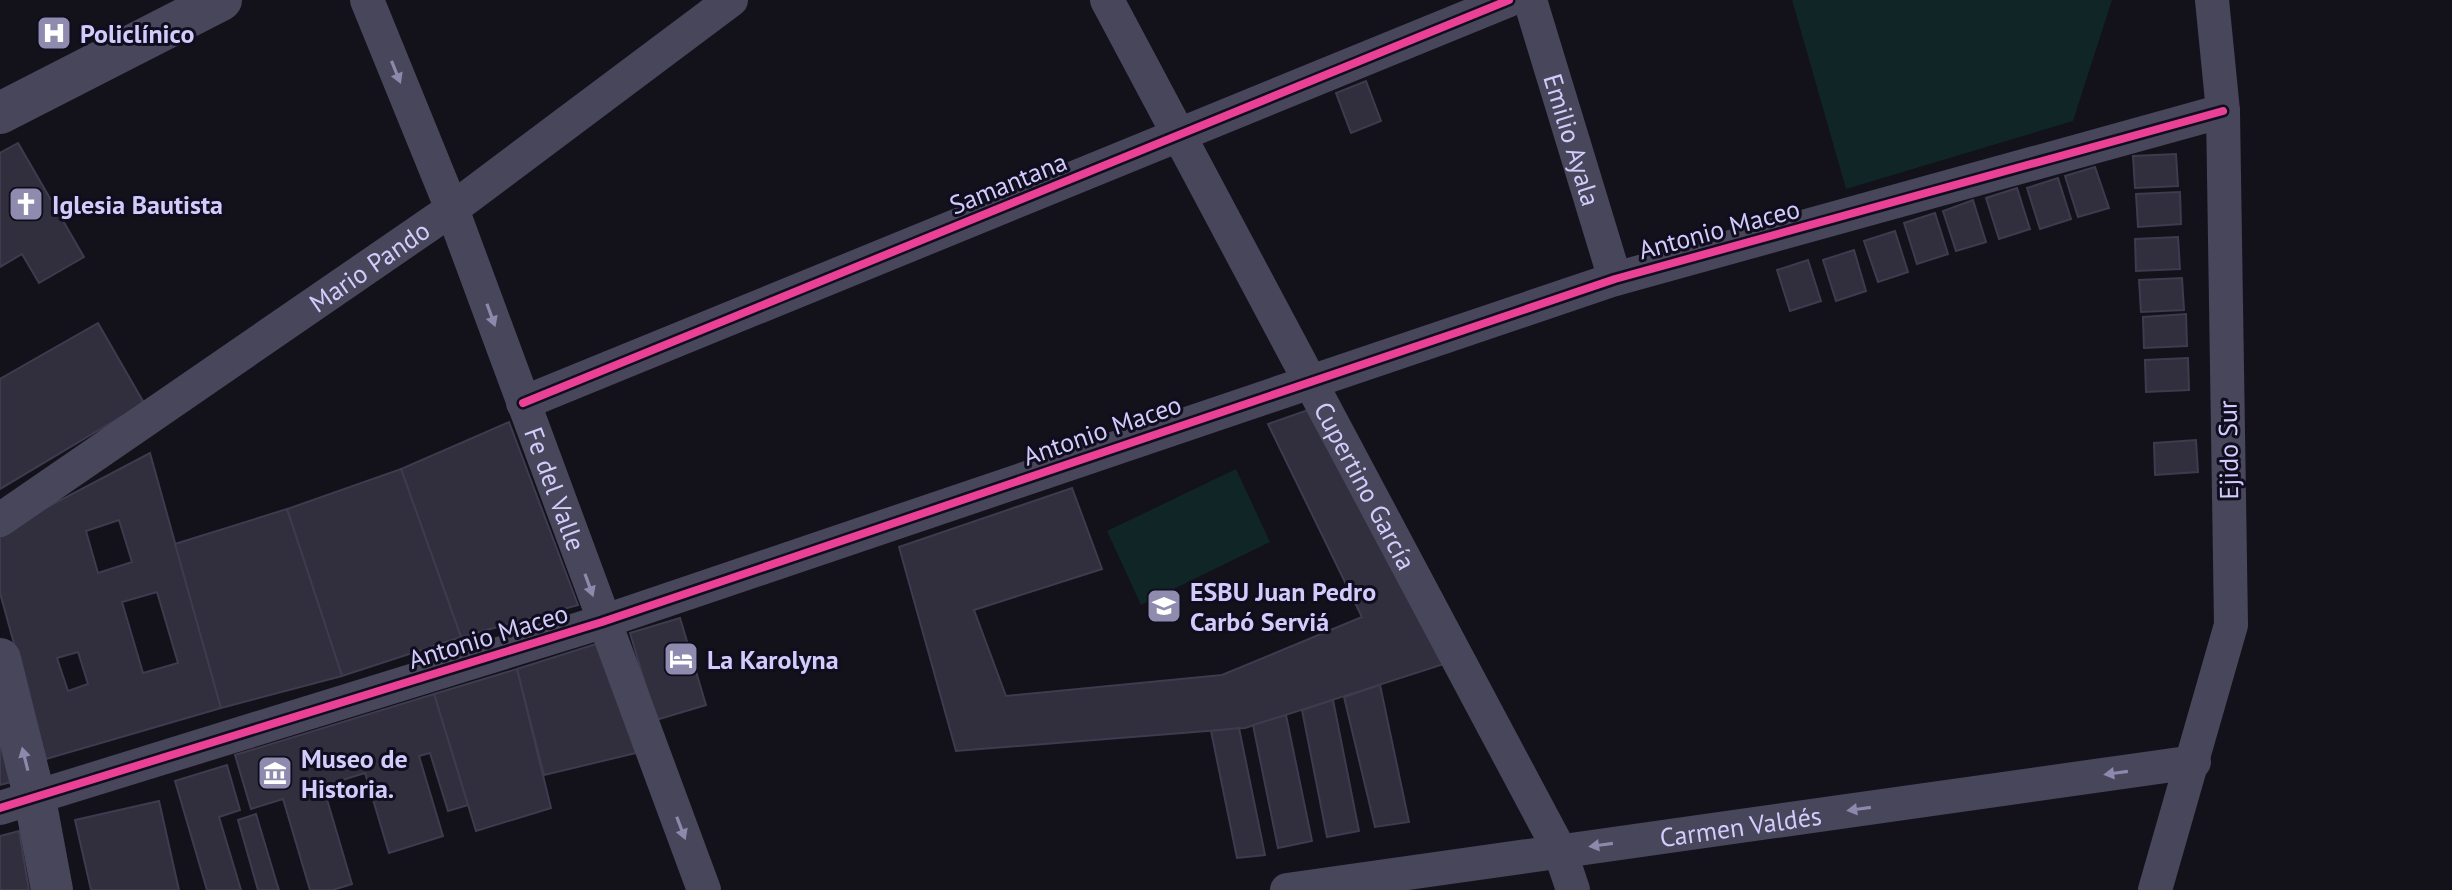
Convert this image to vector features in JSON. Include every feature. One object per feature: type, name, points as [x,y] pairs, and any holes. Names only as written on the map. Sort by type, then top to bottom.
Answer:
[{"type":"street","points":[[0,113],[221,0]]},
{"type":"street","name":"Fe del Valle","points":[[367,0],[452,209],[602,622],[704,890]]},
{"type":"street","name":"Mario Pando","points":[[0,520],[452,209],[731,0]]},
{"type":"street","name":"Cupertino García","points":[[1107,0],[1560,851],[1573,890]]},
{"type":"street","name":"Samantana","points":[[523,403],[1509,0]]},
{"type":"street","name":"Emilio Ayala","points":[[1530,0],[1615,279]]},
{"type":"street","name":"Ejido Sur","points":[[2155,890],[2231,625],[2223,111],[2212,0]]},
{"type":"street","name":"Antonio Maceo","points":[[17,803],[602,622],[1311,379],[1615,279],[2223,111]]},
{"type":"street","points":[[0,659],[17,803],[52,890]]},
{"type":"street","name":"Carmen Valdés","points":[[1287,890],[2194,762]]},
{"type":"green space","points":[[1792,0],[2112,0],[2073,121],[1846,189]]},
{"type":"green space","points":[[1236,469],[1270,542],[1141,605],[1107,531]]},
{"type":"building","points":[[1366,81],[1381,121],[1351,133],[1336,93]]},
{"type":"building","name":"Iglesia Bautista","points":[[18,143],[84,257],[39,283],[22,254],[0,267],[0,153]]},
{"type":"building","points":[[2176,154],[2178,186],[2135,188],[2133,156]]},
{"type":"building","points":[[2095,167],[2109,208],[2078,217],[2065,176]]},
{"type":"building","points":[[2058,178],[2071,219],[2040,229],[2027,188]]},
{"type":"building","points":[[2017,188],[2030,229],[1999,239],[1986,198]]},
{"type":"building","points":[[2180,192],[2181,224],[2138,227],[2136,194]]},
{"type":"building","points":[[1973,200],[1986,242],[1956,251],[1943,211]]},
{"type":"building","points":[[1935,213],[1948,254],[1917,264],[1904,223]]},
{"type":"building","points":[[1895,231],[1908,272],[1878,282],[1864,241]]},
{"type":"building","points":[[2178,237],[2180,269],[2136,271],[2135,239]]},
{"type":"building","points":[[1854,250],[1866,291],[1836,301],[1823,260]]},
{"type":"building","points":[[1808,260],[1821,301],[1790,311],[1777,270]]},
{"type":"building","points":[[2182,278],[2184,310],[2141,312],[2139,280]]},
{"type":"building","points":[[2186,314],[2187,346],[2144,348],[2143,317]]},
{"type":"building","points":[[98,323],[144,403],[0,489],[0,379]]},
{"type":"building","points":[[2188,358],[2189,390],[2146,392],[2145,360]]},
{"type":"building","points":[[1311,409],[1444,664],[1245,728],[956,751],[899,547],[1072,488],[1102,569],[974,610],[1006,696],[1222,675],[1362,617],[1268,424]]},
{"type":"building","points":[[509,422],[578,605],[461,637],[401,469]]},
{"type":"building","points":[[2196,440],[2198,472],[2155,475],[2154,443]]},
{"type":"building","points":[[150,453],[221,708],[46,759],[0,593],[0,532]],"holes":[[[119,520],[132,562],[98,573],[86,531]],[[157,592],[178,663],[143,673],[122,602]],[[78,652],[88,684],[68,691],[57,658]]]},
{"type":"building","points":[[401,469],[461,637],[342,676],[287,509]]},
{"type":"building","points":[[287,509],[342,676],[221,708],[175,544]]},
{"type":"building","points":[[680,618],[706,705],[656,720],[630,633]]},
{"type":"building","points":[[599,643],[636,753],[544,775],[517,669]]},
{"type":"building","points":[[517,669],[551,808],[476,831],[434,694]]},
{"type":"building","points":[[1380,685],[1409,822],[1375,827],[1344,697]]},
{"type":"building","points":[[434,694],[468,805],[448,811],[430,753],[419,756],[443,836],[389,853],[365,773],[323,786],[352,884],[333,890],[310,890],[283,799],[251,809],[235,755]]},
{"type":"building","points":[[1333,700],[1359,831],[1327,837],[1302,710]]},
{"type":"building","points":[[0,707],[19,780],[0,785]]},
{"type":"building","points":[[1286,715],[1312,841],[1278,848],[1253,725]]},
{"type":"building","points":[[1239,728],[1265,855],[1237,858],[1211,731]]},
{"type":"building","points":[[227,765],[240,810],[219,817],[241,890],[207,890],[175,781]]},
{"type":"building","points":[[159,801],[179,890],[91,890],[75,820]]},
{"type":"building","points":[[256,814],[279,890],[258,890],[238,820]]},
{"type":"building","points":[[19,831],[29,890],[0,890],[0,836]]},
{"type":"cycle path","points":[[523,403],[1509,0]]},
{"type":"cycle path","points":[[0,808],[602,622],[1615,279],[2223,111]]},
{"type":"place","name":"Policlínico","points":[[54,33]]},
{"type":"place","name":"Iglesia Bautista","points":[[26,204]]},
{"type":"place","name":"ESBU Juan Pedro Carbó Serviá","points":[[1164,606]]},
{"type":"place","name":"La Karolyna","points":[[681,659]]},
{"type":"place","name":"Museo de Historia.","points":[[275,773]]}]
